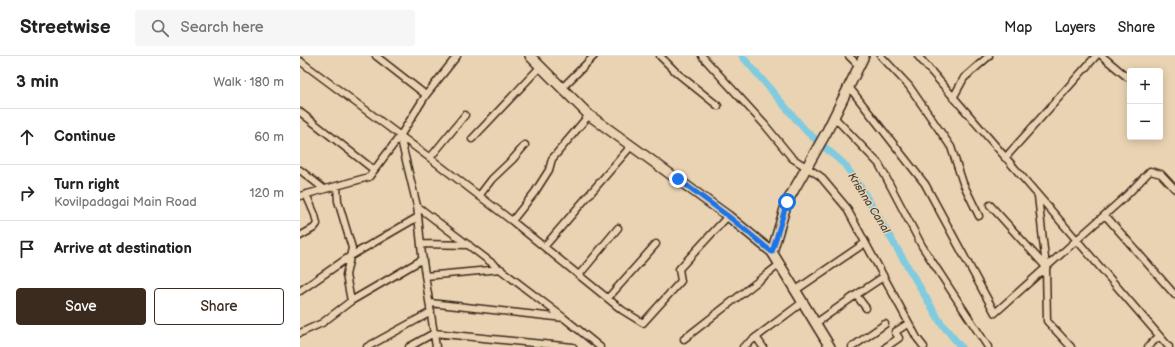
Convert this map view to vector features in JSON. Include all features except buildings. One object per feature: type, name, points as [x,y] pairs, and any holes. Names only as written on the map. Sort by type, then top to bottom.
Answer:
[{"type":"street","points":[[376,56],[426,95]]},
{"type":"street","points":[[300,236],[314,228],[316,224],[315,215],[303,195],[369,177],[400,136],[426,95],[457,56]]},
{"type":"street","points":[[530,56],[590,115],[728,216],[772,252],[830,347]]},
{"type":"street","points":[[562,88],[594,56]]},
{"type":"street","points":[[660,56],[677,73],[718,106]]},
{"type":"street","points":[[702,56],[765,125],[792,158],[820,176],[846,207],[883,277],[917,338],[924,347]]},
{"type":"street","points":[[849,56],[859,66]]},
{"type":"street","points":[[772,252],[787,202],[826,133],[864,56]]},
{"type":"street","points":[[881,56],[909,86],[951,147],[963,184],[979,216]]},
{"type":"street","points":[[918,56],[1169,347]]},
{"type":"street","points":[[953,98],[964,78],[989,56]]},
{"type":"street","points":[[1005,158],[1096,56]]},
{"type":"street","points":[[1102,56],[1126,78]]},
{"type":"street","points":[[300,61],[512,221],[622,310],[643,323],[681,281],[679,269],[728,216]]},
{"type":"street","points":[[472,140],[540,66]]},
{"type":"street","points":[[849,87],[925,184],[994,313],[1077,241],[1127,195],[1150,171],[1161,174],[1175,189]]},
{"type":"street","points":[[300,112],[374,170]]},
{"type":"street","points":[[430,158],[465,115]]},
{"type":"street","points":[[512,221],[535,192],[549,170],[552,159],[590,115]]},
{"type":"street","points":[[834,117],[879,164],[922,246],[988,347]]},
{"type":"street","points":[[400,136],[417,206],[425,276],[436,347]]},
{"type":"street","points":[[478,196],[492,179],[525,145]]},
{"type":"street","points":[[544,247],[632,145]]},
{"type":"street","points":[[300,170],[324,189]]},
{"type":"street","points":[[337,186],[338,201],[352,248],[346,275],[351,301]]},
{"type":"street","points":[[1038,196],[1046,267],[1047,321],[1071,347]]},
{"type":"street","points":[[990,205],[1046,267]]},
{"type":"street","points":[[417,206],[501,269],[600,347]]},
{"type":"street","points":[[1105,215],[1175,295]]},
{"type":"street","points":[[300,291],[349,257],[418,216]]},
{"type":"street","points":[[579,275],[618,228]]},
{"type":"street","points":[[796,290],[865,243]]},
{"type":"street","points":[[421,244],[469,245]]},
{"type":"street","points":[[608,298],[656,244]]},
{"type":"street","points":[[300,333],[322,323],[351,301],[423,259]]},
{"type":"street","points":[[684,339],[780,264]]},
{"type":"street","points":[[425,276],[501,269]]},
{"type":"street","points":[[816,322],[883,277]]},
{"type":"street","points":[[856,295],[866,308]]},
{"type":"street","points":[[743,347],[803,302]]},
{"type":"street","points":[[430,303],[564,318]]},
{"type":"street","points":[[367,347],[431,312]]},
{"type":"street","points":[[886,347],[899,338],[895,332],[909,323]]},
{"type":"street","points":[[852,347],[886,324]]},
{"type":"street","points":[[409,347],[434,333],[573,347]]},
{"type":"street","points":[[1148,347],[1159,336]]},
{"type":"street","points":[[756,337],[763,347]]},
{"type":"waterway","name":"Krishna Canal","points":[[742,56],[806,131],[844,164],[860,186],[941,323],[961,347]]},
{"type":"route","points":[[678,179],[728,216],[772,252],[777,231],[787,202]]}]
